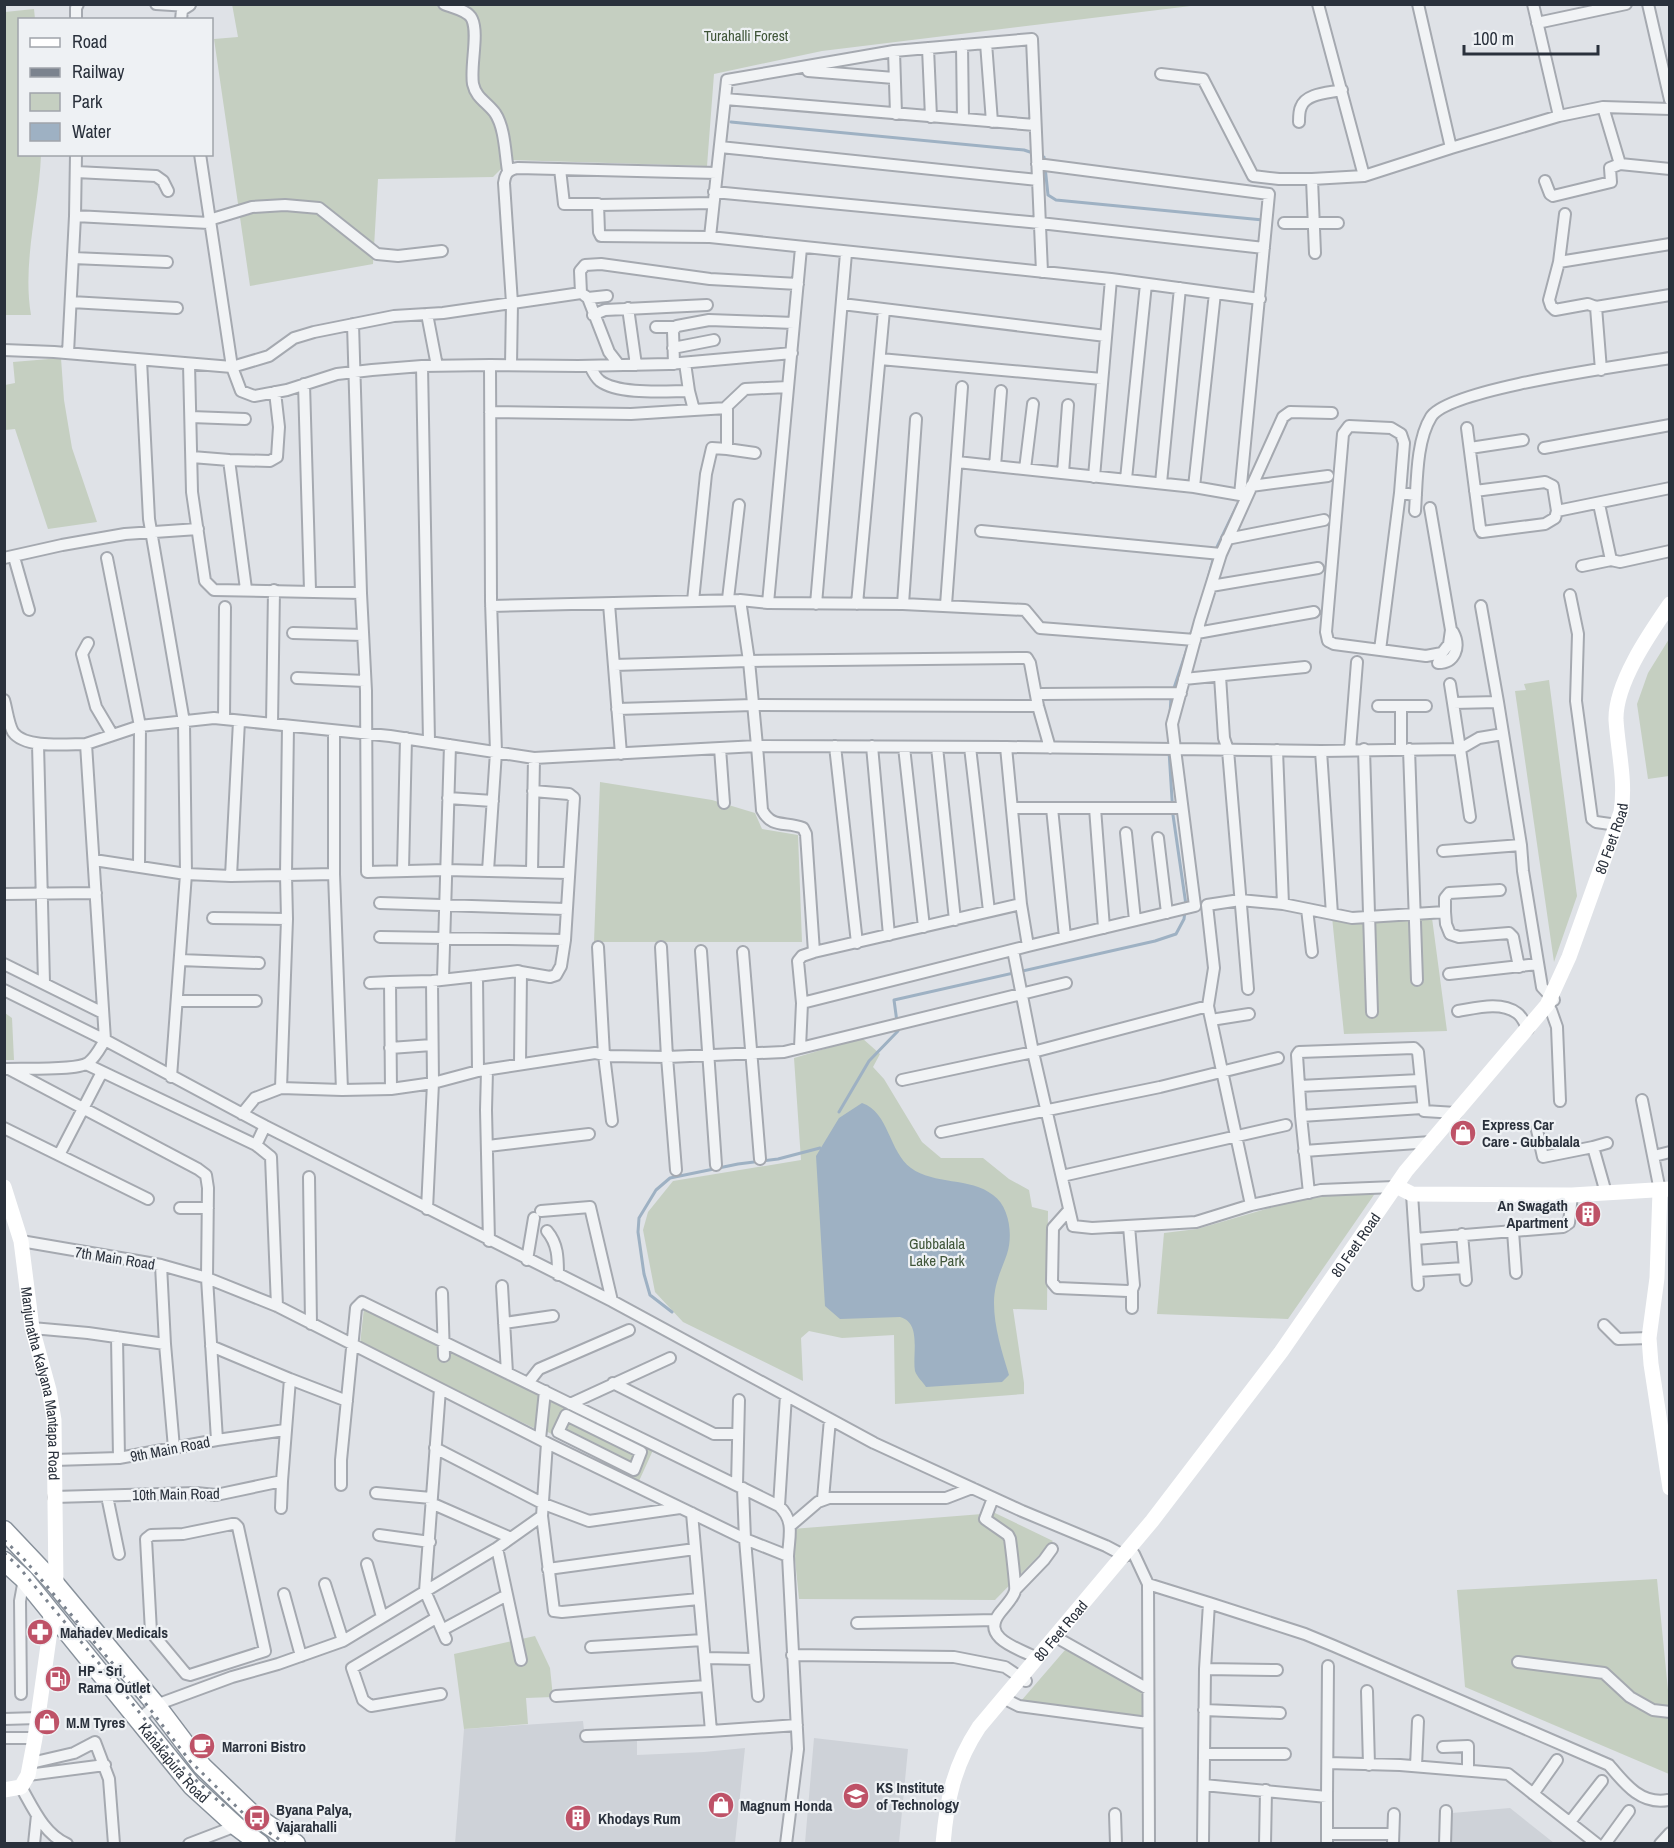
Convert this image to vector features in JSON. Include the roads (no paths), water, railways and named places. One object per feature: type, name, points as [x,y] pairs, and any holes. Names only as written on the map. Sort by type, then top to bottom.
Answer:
[{"type":"highway","name":"Kanakapura Road","points":[[4,1530],[56,1584],[156,1705],[202,1766],[251,1814],[296,1844]]},
{"type":"highway","name":"Kanakapura Road","points":[[4,1561],[24,1579],[192,1786],[236,1826],[260,1844]]},
{"type":"main road","name":"80 Feet Road","points":[[1403,1190],[1431,1142],[1547,1005],[1552,1003],[1621,812],[1623,788],[1616,721],[1618,698],[1652,629],[1670,603]]},
{"type":"main road","name":"80 Feet Road","points":[[943,1844],[948,1800],[959,1762],[979,1727],[1061,1640],[1129,1556],[1285,1355],[1435,1146],[1552,1003],[1574,959],[1627,813],[1629,788],[1622,714],[1626,692],[1670,614]]},
{"type":"main road","name":"Manjunatha Kalyana Mantapa Road","points":[[4,1187],[21,1241],[32,1328],[49,1389],[54,1420],[56,1584]]},
{"type":"main road","points":[[1403,1190],[1572,1195],[1665,1190],[1649,1338],[1651,1364],[1666,1439],[1670,1488]]},
{"type":"main road","name":"80 Feet Road","points":[[950,1844],[954,1801],[965,1764],[984,1731],[1009,1701],[1037,1658],[1129,1556]]},
{"type":"main road","points":[[4,1790],[27,1775],[38,1718],[51,1613]]},
{"type":"street","points":[[156,4],[190,5]]},
{"type":"street","points":[[444,4],[466,12],[472,19],[473,84],[479,97],[495,113],[502,130],[508,171]]},
{"type":"street","points":[[1318,4],[1364,176]]},
{"type":"street","points":[[1418,4],[1451,148]]},
{"type":"street","points":[[1533,4],[1559,116]]},
{"type":"street","points":[[1537,23],[1626,4]]},
{"type":"street","points":[[1648,4],[1670,100]]},
{"type":"street","points":[[181,18],[182,10],[190,5]]},
{"type":"street","points":[[710,237],[727,80],[894,51],[1032,39],[1041,272]]},
{"type":"street","points":[[986,43],[992,122]]},
{"type":"street","points":[[962,45],[963,119]]},
{"type":"street","points":[[928,48],[931,117]]},
{"type":"street","points":[[894,51],[896,114]]},
{"type":"street","points":[[791,70],[894,78]]},
{"type":"street","points":[[1161,74],[1203,79],[1253,176],[1279,179],[1364,176],[1559,116],[1603,107],[1670,109]]},
{"type":"street","points":[[1299,122],[1300,107],[1306,100],[1316,95],[1342,90]]},
{"type":"street","points":[[725,99],[1035,125]]},
{"type":"street","points":[[1603,107],[1620,164]]},
{"type":"street","points":[[720,147],[1038,180]]},
{"type":"street","points":[[68,353],[76,156]]},
{"type":"street","points":[[200,156],[232,368],[241,391],[254,396],[337,374],[422,366],[636,365],[792,353]]},
{"type":"street","points":[[957,462],[1161,483],[1240,495],[1269,194],[1037,164]]},
{"type":"street","points":[[1545,181],[1553,196],[1582,191],[1611,182],[1610,168],[1620,164],[1670,169]]},
{"type":"street","points":[[510,365],[512,303],[504,183],[504,175],[508,171],[518,168],[717,173]]},
{"type":"street","points":[[560,169],[564,204],[598,205],[714,198],[1040,223],[1264,248]]},
{"type":"street","points":[[76,172],[156,176],[163,181],[168,191]]},
{"type":"street","points":[[1312,179],[1315,253]]},
{"type":"street","points":[[75,216],[209,221],[252,207],[285,205],[319,208],[377,254],[398,256],[442,250]]},
{"type":"street","points":[[598,205],[601,236],[710,237],[1111,279],[1260,299]]},
{"type":"street","points":[[1565,214],[1558,262],[1549,300],[1551,306],[1556,310],[1587,304],[1596,307],[1670,295]]},
{"type":"street","points":[[1284,223],[1338,223]]},
{"type":"street","points":[[1558,262],[1670,244]]},
{"type":"street","points":[[768,603],[801,248]]},
{"type":"street","points":[[816,603],[846,253]]},
{"type":"street","points":[[73,258],[167,262]]},
{"type":"street","points":[[619,365],[609,352],[584,296],[580,271],[585,265],[601,264],[710,279],[798,284]]},
{"type":"street","points":[[1094,477],[1111,279]]},
{"type":"street","points":[[1126,479],[1146,284]]},
{"type":"street","points":[[1161,483],[1180,288]]},
{"type":"street","points":[[1194,487],[1215,293]]},
{"type":"street","points":[[4,350],[68,353],[232,368],[268,356],[294,338],[394,316],[584,296],[607,296]]},
{"type":"street","points":[[70,302],[177,308]]},
{"type":"street","points":[[842,304],[1106,336]]},
{"type":"street","points":[[593,315],[605,310],[707,305]]},
{"type":"street","points":[[1596,307],[1601,370]]},
{"type":"street","points":[[628,308],[636,365]]},
{"type":"street","points":[[857,604],[884,310]]},
{"type":"street","points":[[427,314],[437,366]]},
{"type":"street","points":[[656,327],[675,327],[709,320],[794,323]]},
{"type":"street","points":[[353,324],[365,681],[366,871],[368,873],[403,870],[568,873]]},
{"type":"street","points":[[675,327],[673,348],[694,410]]},
{"type":"street","points":[[673,348],[714,340]]},
{"type":"street","points":[[1415,511],[1418,466],[1425,429],[1432,414],[1444,406],[1509,386],[1670,358]]},
{"type":"street","points":[[880,359],[1102,379]]},
{"type":"street","points":[[141,360],[151,531],[184,722],[186,874],[171,1077]]},
{"type":"street","points":[[189,364],[192,492],[205,581],[214,590],[310,590],[362,593]]},
{"type":"street","points":[[488,871],[496,752],[491,606],[490,365]]},
{"type":"street","points":[[422,366],[429,741]]},
{"type":"street","points":[[590,366],[595,376],[607,385],[650,392],[689,391]]},
{"type":"street","points":[[304,384],[310,590]]},
{"type":"street","points":[[490,412],[631,414],[694,410],[726,407],[745,389],[788,387]]},
{"type":"street","points":[[946,605],[962,387]]},
{"type":"street","points":[[995,466],[1001,391]]},
{"type":"street","points":[[192,457],[270,461],[277,457],[279,427],[275,392]]},
{"type":"street","points":[[667,392],[667,412]]},
{"type":"street","points":[[1024,469],[1033,404]]},
{"type":"street","points":[[1063,473],[1068,405]]},
{"type":"street","points":[[726,407],[727,449]]},
{"type":"street","points":[[1195,906],[1172,724],[1193,638],[1227,539],[1282,417],[1290,412],[1332,413]]},
{"type":"street","points":[[191,417],[245,419]]},
{"type":"street","points":[[903,604],[916,419]]},
{"type":"street","points":[[1544,448],[1670,425]]},
{"type":"street","points":[[1380,650],[1404,443],[1401,434],[1391,428],[1348,426],[1343,434],[1326,632],[1328,641],[1334,644],[1380,650],[1426,656],[1442,653],[1449,644],[1451,630],[1430,508]]},
{"type":"street","points":[[1467,428],[1470,448],[1475,491],[1480,528],[1485,532],[1545,524],[1555,518],[1557,511],[1553,486],[1545,482],[1475,491]]},
{"type":"street","points":[[1470,448],[1523,440]]},
{"type":"street","points":[[693,601],[710,451],[718,447],[755,453]]},
{"type":"street","points":[[229,460],[246,589]]},
{"type":"street","points":[[1251,486],[1328,476]]},
{"type":"street","points":[[1557,511],[1670,488]]},
{"type":"street","points":[[1400,493],[1416,495]]},
{"type":"street","points":[[1599,504],[1611,560]]},
{"type":"street","points":[[728,600],[739,505]]},
{"type":"street","points":[[1227,539],[1324,520]]},
{"type":"street","points":[[29,610],[9,558],[62,545],[151,531],[198,529]]},
{"type":"street","points":[[981,531],[1221,554]]},
{"type":"street","points":[[1582,566],[1611,560],[1620,562],[1670,551]]},
{"type":"street","points":[[107,558],[140,726],[139,866]]},
{"type":"street","points":[[1211,586],[1318,568]]},
{"type":"street","points":[[272,724],[274,590]]},
{"type":"street","points":[[1570,595],[1578,634],[1576,701],[1592,819],[1596,822],[1617,825]]},
{"type":"street","points":[[491,606],[728,600],[768,603],[946,605],[1025,610],[1040,628],[1193,638],[1314,612]]},
{"type":"street","points":[[740,600],[749,661],[762,810],[766,818],[772,822],[803,828],[806,834],[814,952]]},
{"type":"street","points":[[609,604],[621,753]]},
{"type":"street","points":[[1481,606],[1542,987],[1552,1003],[1557,1027],[1560,1101]]},
{"type":"street","points":[[224,719],[225,607]]},
{"type":"street","points":[[1438,663],[1450,661],[1457,650],[1456,636],[1451,630]]},
{"type":"street","points":[[293,633],[363,635]]},
{"type":"street","points":[[88,643],[82,654],[91,691],[96,707],[112,734]]},
{"type":"street","points":[[614,665],[1026,658],[1030,663],[1038,706],[1050,748]]},
{"type":"street","points":[[1350,750],[1357,662]]},
{"type":"street","points":[[1184,679],[1305,667]]},
{"type":"street","points":[[1220,676],[1224,738],[1228,750],[1247,957],[1248,989]]},
{"type":"street","points":[[297,678],[365,681]]},
{"type":"street","points":[[1450,684],[1470,817]]},
{"type":"street","points":[[1041,694],[1180,693]]},
{"type":"street","points":[[4,700],[14,733],[19,738],[38,744],[86,744],[140,726],[214,718],[406,738],[534,758],[757,746],[1321,751],[1460,748],[1479,738],[1503,734]]},
{"type":"street","points":[[1453,703],[1498,702]]},
{"type":"street","points":[[617,709],[753,705],[1038,706]]},
{"type":"street","points":[[1378,706],[1426,706]]},
{"type":"street","points":[[1401,706],[1416,913],[1417,980]]},
{"type":"street","points":[[231,876],[239,722]]},
{"type":"street","points":[[281,1088],[287,919],[288,726]]},
{"type":"street","points":[[334,731],[334,874],[342,1090]]},
{"type":"street","points":[[403,870],[406,738]]},
{"type":"street","points":[[38,744],[44,982]]},
{"type":"street","points":[[7,1069],[71,1067],[86,1064],[95,1057],[105,1040],[86,744]]},
{"type":"street","points":[[427,1209],[433,1083],[432,1045],[437,980],[445,937],[450,745]]},
{"type":"street","points":[[835,746],[857,943]]},
{"type":"street","points":[[872,746],[890,935]]},
{"type":"street","points":[[904,747],[924,927]]},
{"type":"street","points":[[937,747],[955,920]]},
{"type":"street","points":[[970,747],[989,912]]},
{"type":"street","points":[[1006,747],[1021,904],[1028,946]]},
{"type":"street","points":[[720,748],[724,803]]},
{"type":"street","points":[[1364,749],[1372,1012]]},
{"type":"street","points":[[1277,750],[1283,904]]},
{"type":"street","points":[[1321,751],[1332,914]]},
{"type":"street","points":[[532,872],[534,758]]},
{"type":"street","points":[[369,983],[437,980],[518,971],[550,977],[556,975],[561,966],[565,940],[574,798],[569,794],[533,791]]},
{"type":"street","points":[[448,798],[493,801]]},
{"type":"street","points":[[1012,808],[1182,808]]},
{"type":"street","points":[[1052,808],[1065,938]]},
{"type":"street","points":[[1095,808],[1104,928]]},
{"type":"street","points":[[1126,833],[1136,920]]},
{"type":"street","points":[[1158,838],[1167,913]]},
{"type":"street","points":[[1443,851],[1521,845]]},
{"type":"street","points":[[94,860],[186,874],[231,876],[334,874]]},
{"type":"street","points":[[1500,890],[1449,893],[1445,897],[1446,924],[1450,934],[1459,938],[1509,933],[1513,938],[1519,967]]},
{"type":"street","points":[[4,894],[96,893]]},
{"type":"street","points":[[802,1003],[1195,906],[1240,900],[1283,904],[1352,918],[1370,915],[1445,912]]},
{"type":"street","points":[[380,903],[566,909]]},
{"type":"street","points":[[800,1048],[802,1003],[798,961],[802,956],[1021,904]]},
{"type":"street","points":[[1207,905],[1214,968],[1208,1006],[1251,1205]]},
{"type":"street","points":[[1306,909],[1312,952]]},
{"type":"street","points":[[213,918],[287,919]]},
{"type":"street","points":[[380,937],[565,940]]},
{"type":"street","points":[[598,946],[604,1055],[612,1121]]},
{"type":"street","points":[[661,946],[676,1170]]},
{"type":"street","points":[[1013,950],[1033,1052],[1073,1226],[1092,1228],[1196,1222],[1251,1205],[1321,1190],[1403,1190],[1415,1239],[1418,1285]]},
{"type":"street","points":[[700,951],[716,1165]]},
{"type":"street","points":[[743,952],[760,1159]]},
{"type":"street","points":[[180,960],[259,963]]},
{"type":"street","points":[[4,964],[103,1012]]},
{"type":"street","points":[[1449,974],[1538,964]]},
{"type":"street","points":[[520,1064],[521,972]]},
{"type":"street","points":[[477,976],[488,1146],[489,1240]]},
{"type":"street","points":[[390,982],[391,1089]]},
{"type":"street","points":[[242,1114],[255,1098],[281,1088],[391,1089],[433,1083],[483,1070],[595,1053],[667,1057],[784,1052],[1022,996],[1066,983]]},
{"type":"street","points":[[4,990],[105,1040],[171,1077],[427,1209],[612,1301],[874,1443],[993,1498],[1129,1556],[1148,1584],[1149,1844]]},
{"type":"street","points":[[177,1001],[256,1001]]},
{"type":"street","points":[[902,1080],[1033,1052],[1208,1006]]},
{"type":"street","points":[[1458,1011],[1503,1006],[1519,1013],[1528,1029]]},
{"type":"street","points":[[1211,1020],[1249,1014]]},
{"type":"street","points":[[390,1048],[432,1045]]},
{"type":"street","points":[[1309,1193],[1297,1055],[1302,1051],[1414,1048],[1418,1052],[1424,1112],[1456,1113]]},
{"type":"street","points":[[941,1132],[1160,1087],[1278,1058]]},
{"type":"street","points":[[86,1064],[256,1145],[271,1157],[277,1306]]},
{"type":"street","points":[[7,1069],[206,1175],[207,1278],[217,1440]]},
{"type":"street","points":[[59,1155],[102,1072]]},
{"type":"street","points":[[1299,1086],[1420,1080]]},
{"type":"street","points":[[1642,1100],[1654,1156],[1665,1190]]},
{"type":"street","points":[[1301,1116],[1422,1108]]},
{"type":"street","points":[[1062,1176],[1286,1125]]},
{"type":"street","points":[[256,1145],[265,1126]]},
{"type":"street","points":[[4,1128],[148,1199]]},
{"type":"street","points":[[1538,1130],[1543,1157],[1607,1143]]},
{"type":"street","points":[[488,1146],[589,1134]]},
{"type":"street","points":[[1304,1151],[1431,1142]]},
{"type":"street","points":[[1593,1147],[1606,1193]]},
{"type":"street","points":[[1654,1156],[1670,1152]]},
{"type":"street","points":[[309,1177],[311,1324]]},
{"type":"street","points":[[1415,1239],[1568,1226],[1572,1195]]},
{"type":"street","points":[[527,1260],[538,1215],[590,1207],[612,1301]]},
{"type":"street","points":[[180,1208],[208,1208]]},
{"type":"street","points":[[1070,1210],[1053,1228],[1052,1282],[1054,1286],[1057,1288],[1132,1290]]},
{"type":"street","points":[[1130,1226],[1134,1285],[1132,1308]]},
{"type":"street","points":[[547,1231],[554,1239],[556,1246],[558,1275]]},
{"type":"street","points":[[1513,1232],[1516,1273]]},
{"type":"street","points":[[1462,1234],[1466,1280]]},
{"type":"street","name":"7th Main Road","points":[[21,1241],[161,1265],[207,1278],[277,1306],[680,1508],[744,1539],[788,1556]]},
{"type":"street","points":[[161,1265],[174,1448]]},
{"type":"street","points":[[1417,1271],[1464,1268]]},
{"type":"street","points":[[502,1286],[507,1373]]},
{"type":"street","points":[[442,1293],[444,1356]]},
{"type":"street","points":[[341,1485],[341,1460],[356,1308],[362,1302],[779,1506],[788,1514],[790,1526],[788,1556],[798,1749],[786,1844]]},
{"type":"street","points":[[504,1323],[553,1316]]},
{"type":"street","points":[[1604,1325],[1618,1340],[1649,1338]]},
{"type":"street","points":[[32,1328],[165,1344]]},
{"type":"street","points":[[528,1383],[539,1369],[629,1330]]},
{"type":"street","points":[[117,1337],[118,1458]]},
{"type":"street","points":[[212,1346],[347,1401]]},
{"type":"street","points":[[570,1404],[670,1358]]},
{"type":"street","points":[[281,1508],[290,1379]]},
{"type":"street","points":[[613,1383],[714,1434],[738,1434]]},
{"type":"street","points":[[440,1389],[430,1542],[424,1591],[444,1635],[507,1595]]},
{"type":"street","points":[[545,1391],[542,1516],[553,1608],[556,1612],[699,1599]]},
{"type":"street","points":[[779,1506],[786,1395]]},
{"type":"street","points":[[739,1400],[740,1487],[758,1696]]},
{"type":"street","points":[[566,1415],[641,1452],[634,1470],[608,1457],[558,1432],[566,1415]]},
{"type":"street","points":[[823,1499],[830,1419]]},
{"type":"street","name":"9th Main Road","points":[[54,1460],[118,1458],[285,1430]]},
{"type":"street","points":[[435,1448],[544,1504],[590,1521],[680,1508]]},
{"type":"street","points":[[602,1469],[608,1457]]},
{"type":"street","name":"10th Main Road","points":[[54,1497],[196,1493],[216,1495],[282,1481]]},
{"type":"street","points":[[790,1526],[823,1499],[946,1498],[972,1488]]},
{"type":"street","points":[[376,1492],[431,1500],[511,1538]]},
{"type":"street","points":[[107,1496],[119,1554]]},
{"type":"street","points":[[993,1498],[985,1519],[1008,1535],[1010,1539],[1015,1590]]},
{"type":"street","points":[[692,1513],[711,1731]]},
{"type":"street","points":[[139,1719],[156,1705],[343,1641],[497,1548],[542,1516]]},
{"type":"street","points":[[235,1524],[238,1527],[266,1649],[264,1653],[225,1664],[190,1675],[186,1674],[152,1635],[146,1539],[148,1536],[198,1532],[235,1524]]},
{"type":"street","points":[[379,1535],[430,1542]]},
{"type":"street","points":[[497,1548],[521,1660]]},
{"type":"street","points":[[548,1569],[695,1549]]},
{"type":"street","points":[[1037,1658],[1000,1640],[996,1634],[995,1620],[1015,1590],[1052,1549]]},
{"type":"street","points":[[367,1564],[382,1617]]},
{"type":"street","points":[[21,1694],[20,1601],[24,1579]]},
{"type":"street","points":[[325,1584],[343,1641]]},
{"type":"street","points":[[1148,1584],[1305,1634],[1335,1646],[1609,1765],[1631,1790],[1645,1799],[1660,1802],[1668,1800]]},
{"type":"street","points":[[284,1594],[301,1656]]},
{"type":"street","points":[[1203,1844],[1205,1669],[1209,1603]]},
{"type":"street","points":[[436,1617],[352,1668],[363,1700],[371,1706],[441,1694]]},
{"type":"street","points":[[857,1623],[995,1620]]},
{"type":"street","points":[[591,1647],[703,1640]]},
{"type":"street","points":[[1061,1640],[1148,1689]]},
{"type":"street","points":[[792,1655],[954,1657],[1005,1668],[1024,1679]]},
{"type":"street","points":[[705,1658],[755,1659]]},
{"type":"street","points":[[1518,1662],[1604,1673],[1630,1697],[1653,1710],[1670,1712]]},
{"type":"street","points":[[225,1664],[230,1678]]},
{"type":"street","points":[[1328,1666],[1327,1839],[1393,1839],[1394,1814]]},
{"type":"street","points":[[1205,1669],[1277,1670]]},
{"type":"street","points":[[556,1696],[707,1686]]},
{"type":"street","points":[[1367,1691],[1369,1764]]},
{"type":"street","points":[[1009,1701],[1019,1706],[1148,1723]]},
{"type":"street","points":[[1204,1710],[1280,1713]]},
{"type":"street","points":[[4,1719],[38,1718]]},
{"type":"street","points":[[1416,1766],[1418,1721]]},
{"type":"street","points":[[585,1736],[797,1725]]},
{"type":"street","points":[[4,1738],[35,1738]]},
{"type":"street","points":[[27,1775],[95,1742],[105,1766],[111,1796],[114,1844]]},
{"type":"street","points":[[1443,1747],[1468,1746],[1468,1770]]},
{"type":"street","points":[[1204,1754],[1285,1754]]},
{"type":"street","points":[[1533,1794],[1557,1760]]},
{"type":"street","points":[[1328,1763],[1416,1766],[1508,1774],[1597,1844]]},
{"type":"street","points":[[27,1775],[105,1766]]},
{"type":"street","points":[[27,1775],[37,1815],[34,1844]]},
{"type":"street","points":[[1570,1822],[1602,1781]]},
{"type":"street","points":[[1204,1785],[1327,1797]]},
{"type":"street","points":[[1265,1844],[1266,1790]]},
{"type":"street","points":[[1445,1844],[1446,1811]]},
{"type":"street","points":[[1605,1844],[1629,1811]]},
{"type":"street","points":[[1115,1814],[1116,1844]]},
{"type":"street","points":[[37,1815],[55,1839],[67,1844]]},
{"type":"street","points":[[189,1844],[236,1826]]},
{"type":"street","points":[[1660,1844],[1670,1833]]},
{"type":"water","points":[[862,1103],[878,1115],[898,1152],[911,1168],[930,1177],[984,1189],[999,1200],[1003,1207],[1009,1222],[1010,1239],[994,1296],[997,1330],[1009,1375],[1002,1382],[926,1387],[915,1371],[914,1332],[907,1320],[900,1317],[840,1319],[825,1306],[816,1156],[839,1118]]},
{"type":"waterway","points":[[731,122],[1024,150],[1033,153]]},
{"type":"waterway","points":[[1040,155],[1044,157],[1048,195],[1056,200],[1263,220]]},
{"type":"waterway","points":[[1217,547],[1241,497]]},
{"type":"waterway","points":[[1208,579],[1213,560]]},
{"type":"waterway","points":[[1173,691],[1189,643]]},
{"type":"waterway","points":[[1170,714],[1171,697]]},
{"type":"waterway","points":[[1169,751],[1173,815],[1186,905]]},
{"type":"waterway","points":[[897,1022],[894,1000],[1155,941],[1176,934],[1184,919],[1185,911]]},
{"type":"waterway","points":[[839,1112],[869,1061],[898,1031],[898,1028]]},
{"type":"waterway","points":[[672,1312],[650,1295],[644,1274],[638,1232],[639,1218],[656,1190],[670,1178],[738,1164],[778,1159],[820,1148]]},
{"type":"railway","points":[[4,1540],[23,1558],[136,1691],[190,1761],[249,1819],[286,1844]]},
{"type":"railway","points":[[4,1553],[18,1566],[187,1772],[226,1808]]},
{"type":"place","name":"Express Car Care - Gubbalala","points":[[1463,1133]]},
{"type":"place","name":"An Swagath Apartment","points":[[1588,1214]]},
{"type":"place","name":"Mahadev Medicals","points":[[40,1632]]},
{"type":"place","name":"HP - Sri Rama Outlet","points":[[58,1679]]},
{"type":"place","name":"M.M Tyres","points":[[47,1722]]},
{"type":"place","name":"Marroni Bistro","points":[[202,1746]]},
{"type":"place","name":"KS Institute of Technology","points":[[856,1796]]},
{"type":"place","name":"Magnum Honda","points":[[721,1805]]},
{"type":"place","name":"Byana Palya, Vajarahalli","points":[[257,1818]]},
{"type":"place","name":"Khodays Rum","points":[[578,1818]]},
{"type":"park label","name":"Turahalli Forest","points":[[746,35]]},
{"type":"park label","name":"Gubbalala Lake Park","points":[[937,1252]]}]
